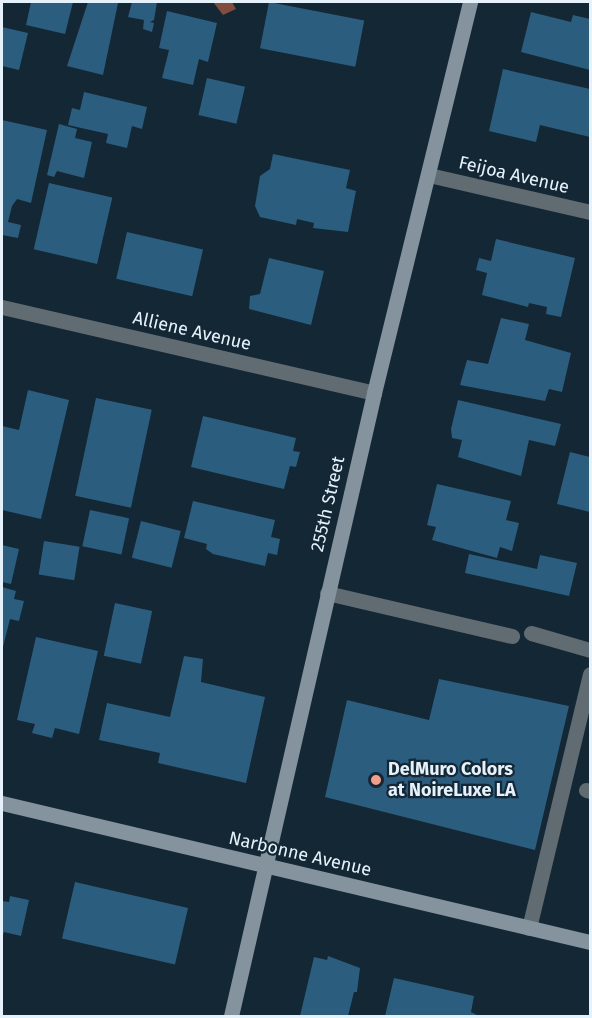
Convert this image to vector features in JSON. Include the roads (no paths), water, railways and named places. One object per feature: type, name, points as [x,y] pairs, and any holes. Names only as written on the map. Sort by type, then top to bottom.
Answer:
[{"type":"street","name":"255th Street","points":[[231,1017],[374,393],[470,2]]},
{"type":"street","name":"Feijoa Avenue","points":[[429,175],[591,212]]},
{"type":"street","name":"Alliene Avenue","points":[[2,307],[374,393]]},
{"type":"street","points":[[327,593],[512,636]]},
{"type":"street","points":[[531,633],[591,650]]},
{"type":"street","points":[[529,928],[591,674]]},
{"type":"street","name":"Narbonne Avenue","points":[[2,803],[591,942]]},
{"type":"place","name":"DelMuro Colors at NoireLuxe LA","points":[[376,780]]}]
